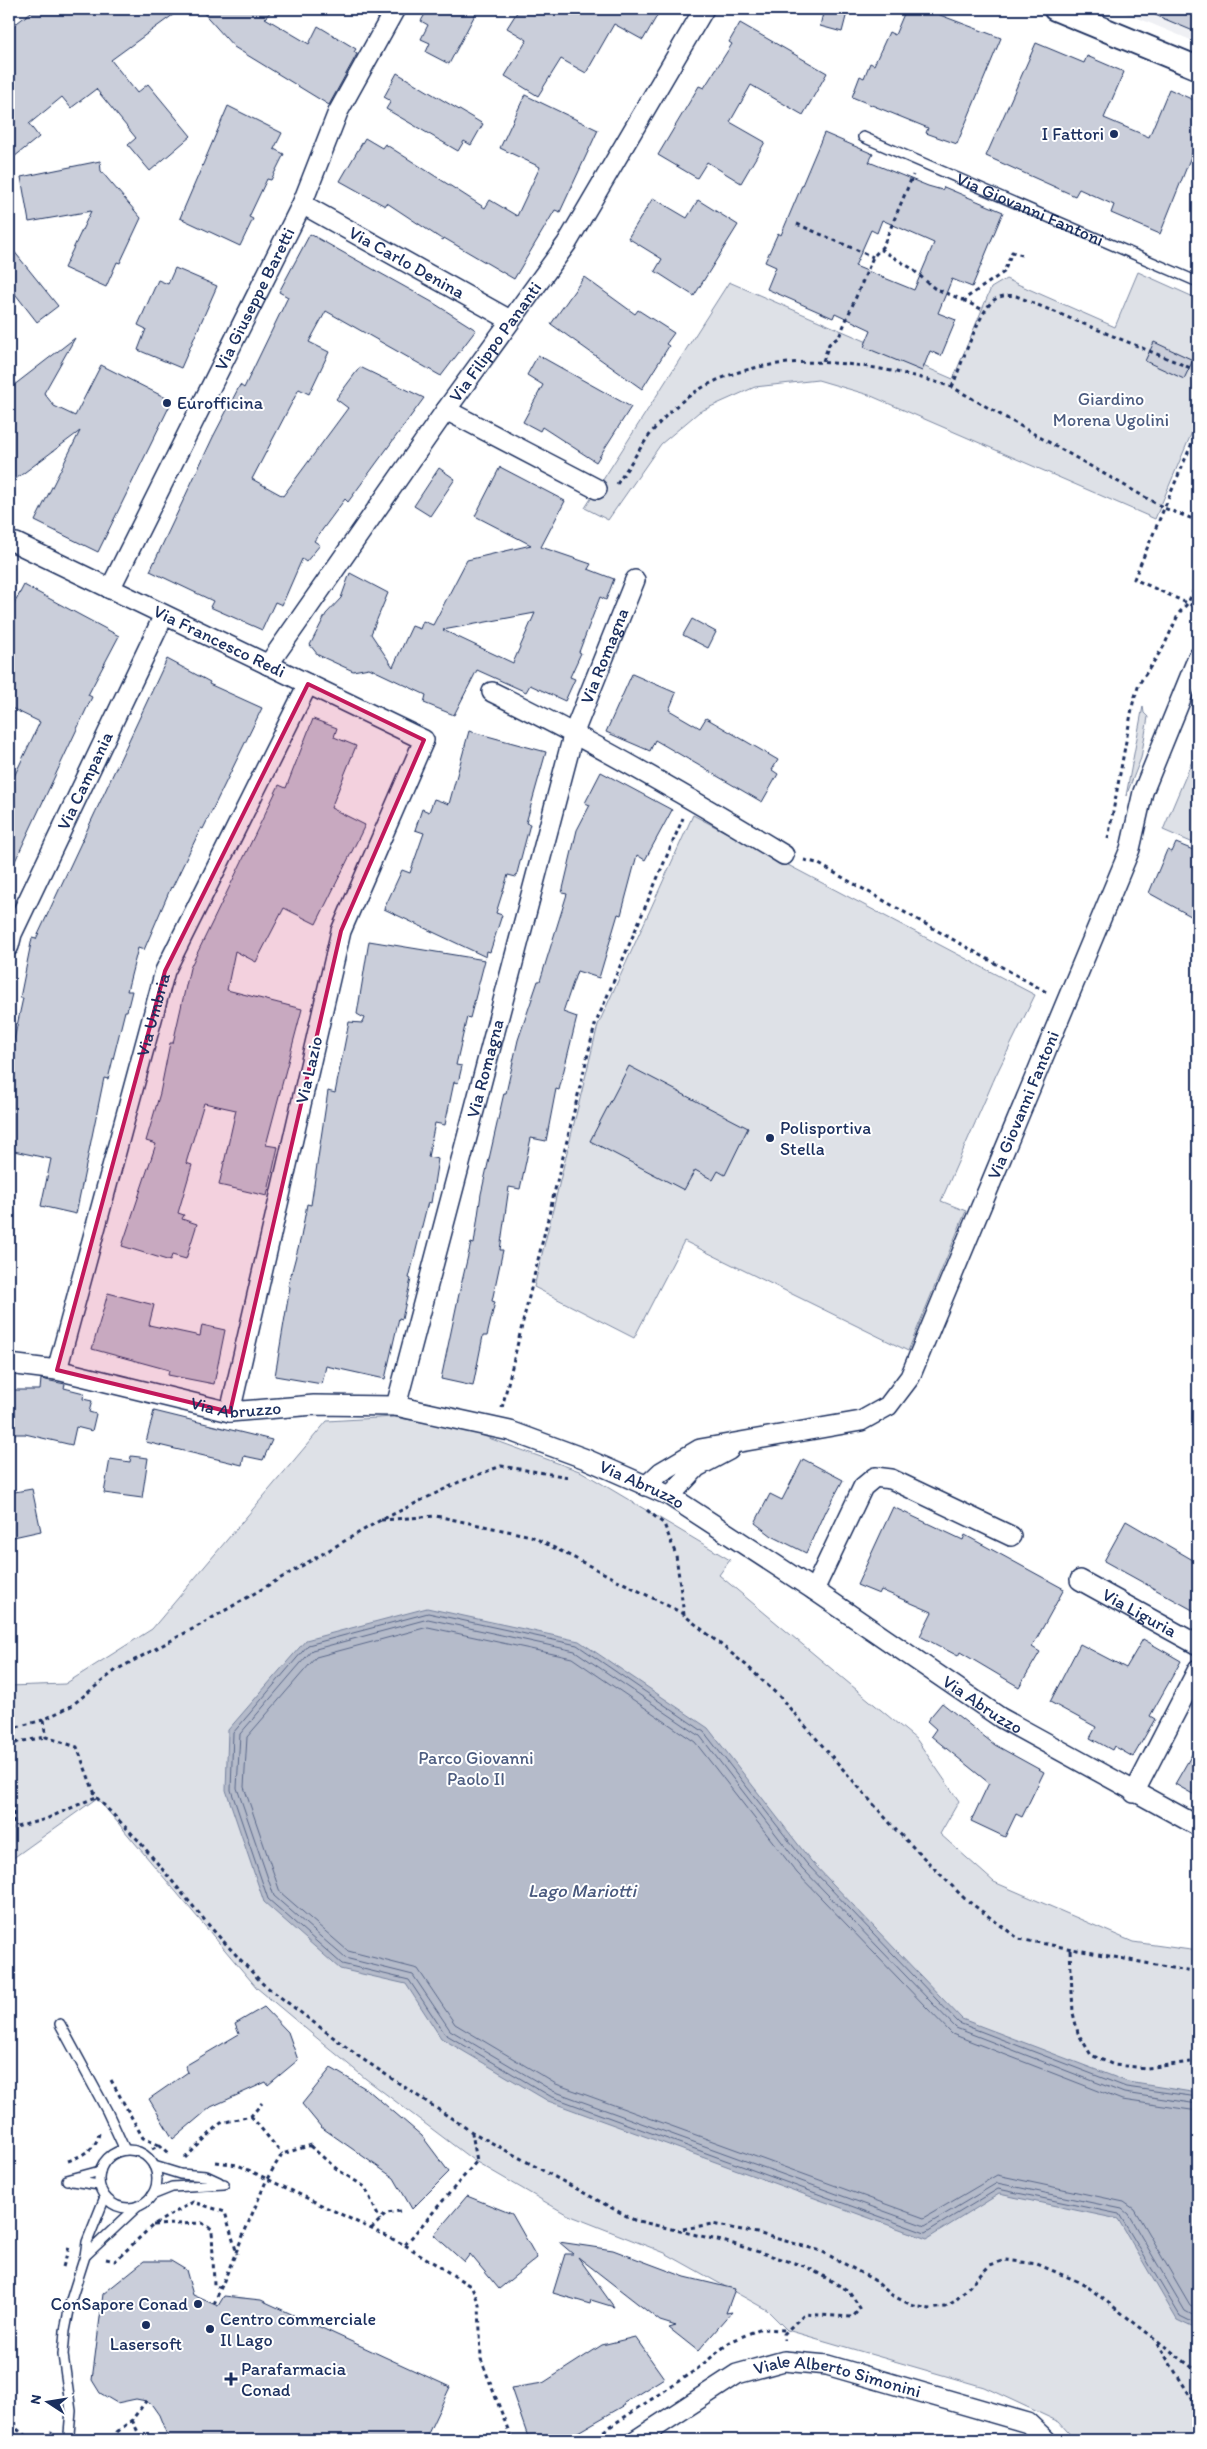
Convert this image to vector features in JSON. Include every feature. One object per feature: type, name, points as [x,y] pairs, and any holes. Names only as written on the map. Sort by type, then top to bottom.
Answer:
[{"type":"street","name":"Via Giuseppe Baretti","points":[[110,590],[302,204],[338,112],[396,9]]},
{"type":"street","name":"Via Filippo Pananti","points":[[268,665],[446,410],[567,243],[704,9]]},
{"type":"street","points":[[1055,9],[1198,68]]},
{"type":"street","name":"Via Carlo Denina","points":[[302,204],[510,320]]},
{"type":"street","points":[[446,410],[597,489]]},
{"type":"street","name":"Via Francesco Redi","points":[[11,545],[164,615],[424,740]]},
{"type":"street","name":"Via Romagna","points":[[396,1406],[574,732],[635,580]]},
{"type":"street","name":"Via Campania","points":[[9,946],[12,934],[164,615]]},
{"type":"street","name":"Via Giovanni Fantoni","points":[[646,1486],[661,1472],[700,1449],[861,1422],[888,1406],[910,1377],[1130,849],[1143,792],[1198,657]]},
{"type":"street","name":"Via Umbria","points":[[57,1370],[165,971],[308,684]]},
{"type":"street","points":[[492,692],[574,732],[691,798],[784,855]]},
{"type":"street","name":"Via Lazio","points":[[230,1412],[341,931],[424,740]]},
{"type":"street","name":"Via Abruzzo","points":[[9,1364],[57,1370],[230,1412],[314,1405],[396,1406],[497,1428],[586,1459],[670,1496],[814,1590],[1000,1718],[1134,1793],[1198,1826]]},
{"type":"street","name":"Via Giovanni Fantoni","points":[[670,1496],[697,1467],[744,1441]]},
{"type":"street","points":[[814,1590],[864,1487],[875,1477],[891,1479],[1011,1536]]},
{"type":"street","name":"Via Liguria","points":[[1080,1580],[1198,1645]]},
{"type":"street","points":[[1134,1793],[1198,1670]]},
{"type":"street","name":"Viale Alberto Simonini","points":[[636,2440],[738,2374],[784,2361],[827,2365],[1028,2422],[1046,2440]]},
{"type":"lane","name":"Via Giovanni Fantoni","points":[[863,137],[1198,282]]},
{"type":"lane","points":[[60,2024],[107,2111],[125,2150]]},
{"type":"lane","points":[[85,2256],[152,2195],[172,2187],[224,2184],[206,2176],[180,2174],[154,2166],[142,2154],[125,2150],[109,2156],[100,2171],[99,2185],[105,2197],[120,2207],[138,2206]]},
{"type":"lane","points":[[152,2195],[156,2186],[154,2166]]},
{"type":"lane","points":[[99,2185],[67,2180],[100,2171]]},
{"type":"lane","points":[[67,2438],[71,2411],[63,2355],[64,2339],[72,2300],[85,2256],[86,2242],[105,2197]]},
{"type":"path","points":[[823,361],[829,344],[840,337],[873,257],[880,249],[919,161]]},
{"type":"path","points":[[798,224],[873,257]]},
{"type":"path","points":[[880,249],[912,268],[934,288],[984,311]]},
{"type":"path","points":[[963,300],[1004,272],[1012,252],[1022,256]]},
{"type":"path","points":[[952,388],[984,311],[993,301],[1004,295],[1016,296],[1198,371]]},
{"type":"path","points":[[597,489],[606,494],[616,487],[646,440],[658,425],[671,410],[699,390],[734,374],[783,364],[823,361],[879,368],[919,377],[952,388],[1164,508],[1193,519]]},
{"type":"path","points":[[1198,428],[1134,579],[1198,608]]},
{"type":"path","points":[[1108,839],[1133,703],[1139,684],[1164,646],[1179,613],[1188,603],[1198,580]]},
{"type":"path","points":[[497,1428],[594,1026],[691,798]]},
{"type":"path","points":[[784,855],[817,863],[1066,1002]]},
{"type":"path","points":[[9,1729],[43,1720],[71,1706],[116,1670],[200,1625],[379,1521],[459,1482],[501,1466],[572,1477]]},
{"type":"path","points":[[644,1508],[664,1524],[676,1555],[684,1614]]},
{"type":"path","points":[[379,1521],[436,1516],[531,1536],[684,1614],[780,1697],[896,1830],[964,1898],[1019,1939],[1198,1973]]},
{"type":"path","points":[[43,1720],[46,1737]]},
{"type":"path","points":[[9,1748],[18,1742],[46,1737],[77,1747],[96,1797],[138,1840],[212,1928],[263,1984],[358,2056],[472,2132],[634,2220],[680,2230],[807,2267],[849,2291],[860,2308],[853,2318],[804,2314],[784,2334],[784,2361]]},
{"type":"path","points":[[9,1797],[13,1805],[14,1827]]},
{"type":"path","points":[[9,1829],[46,1819],[96,1797]]},
{"type":"path","points":[[1070,1950],[1071,1992],[1075,2020],[1078,2033],[1091,2055],[1114,2065],[1147,2068],[1198,2061]]},
{"type":"path","points":[[111,2080],[143,2138],[160,2145],[175,2158],[194,2159]]},
{"type":"path","points":[[185,2158],[221,2123],[251,2116],[262,2103]]},
{"type":"path","points":[[251,2116],[282,2154]]},
{"type":"path","points":[[63,2163],[91,2149],[98,2140],[99,2127]]},
{"type":"path","points":[[405,2245],[476,2161],[472,2132]]},
{"type":"path","points":[[214,2304],[237,2254],[267,2179],[282,2154],[315,2144]]},
{"type":"path","points":[[142,2154],[160,2145]]},
{"type":"path","points":[[310,2146],[338,2170],[366,2187],[380,2220]]},
{"type":"path","points":[[211,2161],[238,2165],[405,2245],[472,2287],[479,2304],[481,2359],[512,2440]]},
{"type":"path","points":[[105,2259],[115,2260],[152,2225],[193,2202],[225,2212],[237,2254]]},
{"type":"path","points":[[371,2229],[387,2214],[400,2211]]},
{"type":"path","points":[[152,2225],[202,2223],[212,2229],[214,2285],[221,2288]]},
{"type":"path","points":[[680,2230],[712,2224],[757,2233],[821,2251],[874,2280],[893,2296],[914,2306],[930,2309],[945,2307],[955,2302],[990,2265],[1005,2260],[1037,2264],[1084,2284],[1198,2372]]},
{"type":"path","points":[[590,2440],[697,2369],[730,2342],[758,2329],[787,2330]]},
{"type":"path","points":[[1155,2340],[1198,2408]]},
{"type":"path","points":[[116,2440],[117,2432],[132,2420],[146,2401]]},
{"type":"path","points":[[9,2415],[18,2430],[31,2440]]},
{"type":"path","points":[[132,2420],[142,2440]]},
{"type":"highlighted area","points":[[308,684],[424,740],[341,931],[230,1412],[57,1370],[165,971]]},
{"type":"shaded area","points":[[1116,9],[1198,9],[1198,43]]},
{"type":"green space","name":"Giardino Morena Ugolini","points":[[1138,272],[1198,299],[1198,418],[1155,519],[869,395],[818,380],[755,387],[699,412],[661,444],[608,520],[585,508],[729,282],[953,379],[991,288],[1006,279],[1115,327]]},
{"type":"green space","points":[[1143,706],[1144,713],[1148,717],[1141,758],[1126,796]]},
{"type":"green space","points":[[1198,747],[1198,845],[1163,830]]},
{"type":"green space","name":"Polisportiva Stella","points":[[693,815],[1035,995],[996,1075],[941,1201],[966,1211],[908,1351],[684,1241],[634,1338],[534,1287],[598,1025]]},
{"type":"green space","name":"Parco Giovanni Paolo II","points":[[394,1417],[467,1430],[582,1472],[730,1560],[719,1575],[917,1740],[959,1801],[940,1834],[994,1882],[1133,1942],[1198,1951],[1198,2440],[1075,2440],[1059,2422],[984,2387],[787,2330],[767,2310],[665,2253],[566,2214],[473,2160],[366,2079],[257,1988],[97,1798],[9,1861],[9,1686],[65,1684],[152,1629],[327,1421]]},
{"type":"water","name":"Lago Mariotti","points":[[427,1608],[579,1641],[708,1728],[811,1861],[962,2019],[1128,2082],[1198,2093],[1198,2330],[1177,2320],[1118,2219],[999,2194],[927,2239],[548,2101],[441,2038],[406,1984],[340,1969],[264,1902],[226,1790],[228,1730],[306,1640]]},
{"type":"building","points":[[35,9],[181,9],[111,60],[137,93],[148,84],[191,136],[150,171],[128,145],[136,138],[96,89],[71,108],[62,97],[29,124],[39,137],[9,161],[9,29]]},
{"type":"building","points":[[200,9],[273,9],[265,18],[309,44],[318,26],[356,49],[354,52],[357,54],[329,105],[234,47]]},
{"type":"building","points":[[428,9],[478,9],[449,64],[426,52],[430,43],[421,39],[428,25],[421,21]]},
{"type":"building","points":[[519,9],[661,9],[643,40],[614,24],[586,73],[561,59],[538,96],[505,76],[527,40],[507,28]]},
{"type":"building","points":[[824,9],[848,9],[842,32],[820,26]]},
{"type":"building","points":[[906,9],[929,9],[1001,38],[957,144],[926,133],[928,128],[852,97],[860,76],[864,78],[870,63],[874,65],[889,32],[895,35]]},
{"type":"building","points":[[1141,9],[1198,9],[1198,33]]},
{"type":"building","points":[[740,23],[827,73],[803,115],[751,85],[730,122],[765,142],[741,183],[707,162],[697,178],[658,155],[699,86],[704,88],[732,44],[729,42]]},
{"type":"building","points":[[1036,43],[1084,63],[1087,56],[1124,72],[1104,118],[1149,137],[1169,89],[1198,102],[1198,139],[1160,234],[1111,213],[1114,205],[1079,189],[1075,196],[986,156]]},
{"type":"building","points":[[397,73],[483,124],[471,145],[464,141],[458,151],[386,109],[391,101],[384,97]]},
{"type":"building","points":[[525,95],[598,130],[560,212],[555,210],[514,279],[444,238],[443,240],[387,203],[385,206],[340,181],[365,138],[382,148],[385,144],[485,208],[490,200],[517,216],[540,167],[500,148]]},
{"type":"building","points":[[228,106],[282,133],[274,149],[284,154],[271,180],[267,179],[249,217],[253,219],[240,246],[180,218]]},
{"type":"building","points":[[824,133],[873,154],[869,162],[928,186],[942,190],[944,187],[1003,212],[972,287],[952,279],[938,313],[956,320],[941,356],[930,351],[922,371],[864,347],[871,330],[835,313],[833,318],[767,289],[776,267],[765,262],[778,233],[781,235]],"holes":[[[882,220],[934,243],[914,290],[855,266],[871,230],[877,233]]]},
{"type":"building","points":[[100,161],[101,171],[141,218],[120,263],[117,262],[106,287],[64,268],[91,211],[29,222],[21,177]]},
{"type":"building","points":[[653,198],[687,218],[698,200],[738,225],[694,296],[655,271],[662,259],[628,238]]},
{"type":"building","points":[[310,234],[432,302],[476,330],[441,376],[326,311],[309,342],[329,352],[309,394],[299,389],[252,479],[283,496],[348,408],[336,399],[360,367],[424,398],[348,502],[345,499],[314,541],[320,545],[306,562],[302,559],[282,605],[275,602],[262,630],[210,607],[213,601],[150,571],[213,437],[240,385],[244,388],[288,297],[279,292]]},
{"type":"building","points":[[9,245],[58,306],[37,322],[9,286]]},
{"type":"building","points":[[175,268],[217,286],[181,368],[138,350],[146,329],[138,325],[158,280],[168,284]]},
{"type":"building","points":[[584,277],[635,314],[638,310],[674,333],[666,344],[669,346],[642,389],[551,324]]},
{"type":"building","points":[[75,338],[44,393],[54,406],[75,416],[101,365],[172,401],[98,552],[35,521],[80,431],[9,484],[9,389]]},
{"type":"building","points":[[1154,342],[1193,360],[1184,379],[1145,361]]},
{"type":"building","points":[[538,355],[631,407],[596,462],[542,427],[540,431],[523,422],[543,385],[527,375]]},
{"type":"building","points":[[500,467],[565,501],[541,547],[591,564],[588,569],[614,579],[606,600],[600,597],[579,652],[581,653],[570,677],[575,679],[565,701],[530,685],[526,692],[477,670],[454,715],[424,703],[426,695],[369,668],[353,671],[318,655],[310,645],[326,614],[341,598],[350,573],[388,593],[371,634],[393,667],[412,626],[420,629],[423,621],[433,625],[467,560],[531,545],[475,516]],"holes":[[[535,613],[513,663],[443,630]]]},
{"type":"building","points":[[439,468],[455,479],[430,516],[414,506]]},
{"type":"building","points":[[24,585],[119,636],[88,695],[92,697],[9,874],[9,787],[40,722],[9,707],[9,614]]},
{"type":"building","points":[[692,619],[716,632],[708,648],[683,635]]},
{"type":"building","points":[[167,659],[210,682],[209,684],[262,708],[203,829],[201,828],[171,887],[144,950],[138,948],[127,991],[132,991],[108,1079],[104,1078],[76,1214],[41,1206],[51,1159],[9,1150],[9,1063],[23,998],[20,998],[32,938],[36,939]]},
{"type":"building","points":[[632,674],[676,693],[669,710],[700,728],[706,718],[778,760],[772,770],[778,774],[762,802],[655,740],[650,751],[606,732]]},
{"type":"building","points":[[313,719],[337,728],[334,737],[356,746],[331,808],[365,825],[316,924],[284,908],[256,962],[235,951],[227,990],[302,1009],[266,1145],[278,1147],[267,1196],[219,1185],[236,1110],[204,1103],[186,1163],[192,1165],[178,1213],[184,1215],[182,1219],[197,1224],[186,1259],[172,1255],[170,1261],[122,1246],[156,1144],[146,1141],[160,1093],[170,1043],[173,1043],[190,968],[279,785],[286,788]]},
{"type":"building","points":[[469,731],[546,752],[526,823],[530,824],[516,877],[508,875],[496,913],[502,915],[490,952],[487,951],[486,957],[384,909],[402,870],[410,873],[424,833],[415,830],[422,809],[429,812],[434,799],[449,804]]},
{"type":"building","points":[[601,772],[672,810],[645,860],[637,855],[621,915],[618,914],[599,978],[577,971],[563,1012],[577,1017],[559,1090],[556,1089],[546,1141],[531,1138],[520,1189],[509,1187],[500,1250],[503,1250],[492,1301],[495,1302],[487,1336],[483,1336],[473,1386],[441,1379],[471,1243],[474,1244],[481,1194],[504,1093],[506,1093],[518,1040],[538,981],[540,981],[567,894],[562,893],[577,830],[590,805],[585,803]]},
{"type":"building","points":[[1176,843],[1198,852],[1198,920],[1149,893],[1167,850],[1172,852]]},
{"type":"building","points":[[369,941],[485,960],[470,1018],[467,1017],[456,1065],[462,1066],[458,1083],[454,1082],[445,1125],[435,1123],[428,1157],[438,1159],[431,1203],[428,1202],[409,1278],[411,1279],[402,1319],[399,1318],[385,1379],[326,1366],[322,1384],[275,1376],[290,1287],[288,1286],[301,1237],[307,1204],[311,1205],[328,1091],[335,1093],[349,1022],[362,1023],[364,1018],[357,1014]]},
{"type":"building","points":[[629,1066],[748,1128],[725,1175],[718,1171],[713,1180],[695,1170],[684,1190],[590,1141]]},
{"type":"building","points":[[108,1293],[154,1305],[149,1325],[200,1336],[202,1325],[225,1330],[214,1384],[168,1375],[169,1370],[92,1349]]},
{"type":"building","points":[[41,1379],[65,1384],[64,1388],[84,1393],[83,1399],[92,1401],[89,1412],[96,1414],[92,1431],[76,1427],[72,1445],[25,1434],[9,1434],[9,1390],[40,1390]]},
{"type":"building","points":[[154,1411],[272,1440],[263,1460],[244,1456],[242,1465],[146,1442]]},
{"type":"building","points":[[131,1456],[148,1458],[142,1498],[104,1493],[110,1459],[130,1462]]},
{"type":"building","points":[[803,1459],[843,1480],[825,1511],[806,1553],[772,1536],[755,1523],[770,1494],[782,1500]]},
{"type":"building","points":[[32,1489],[41,1531],[9,1538],[9,1493]]},
{"type":"building","points":[[893,1507],[963,1540],[965,1535],[1064,1589],[1032,1647],[1040,1652],[1019,1687],[960,1652],[958,1656],[920,1636],[932,1612],[881,1590],[879,1594],[857,1585]]},
{"type":"building","points":[[1126,1521],[1198,1563],[1198,1613],[1104,1561]]},
{"type":"building","points":[[1143,1639],[1181,1661],[1150,1716],[1155,1719],[1133,1757],[1114,1746],[1112,1750],[1090,1738],[1096,1727],[1050,1702],[1080,1644],[1126,1668]]},
{"type":"building","points":[[942,1703],[995,1745],[1044,1772],[1022,1817],[1016,1814],[1005,1837],[971,1821],[989,1783],[931,1736],[936,1729],[927,1721]]},
{"type":"building","points":[[1198,1744],[1198,1797],[1175,1784]]},
{"type":"building","points":[[264,2007],[288,2032],[298,2060],[268,2085],[266,2082],[211,2107],[173,2139],[149,2099],[188,2072],[185,2066],[239,2034],[235,2024]]},
{"type":"building","points":[[331,2068],[368,2090],[422,2136],[449,2172],[412,2209],[394,2178],[321,2127],[302,2104]]},
{"type":"building","points":[[467,2196],[512,2214],[537,2258],[499,2289],[470,2254],[464,2262],[434,2235]]},
{"type":"building","points":[[559,2242],[613,2250],[685,2277],[735,2289],[726,2313],[732,2312],[698,2351],[669,2328],[676,2326],[660,2321],[578,2257],[614,2307],[591,2300],[590,2304],[553,2293],[565,2254],[573,2254]]},
{"type":"building","name":"Centro commerciale Il Lago","points":[[144,2261],[171,2261],[186,2270],[193,2295],[218,2306],[224,2296],[261,2300],[450,2387],[425,2440],[169,2440],[159,2415],[152,2405],[146,2401],[136,2399],[117,2403],[100,2393],[92,2380],[103,2294]]},
{"type":"building","points":[[635,2337],[664,2378],[624,2403],[625,2405],[564,2440],[529,2440],[511,2388],[543,2383],[602,2345]]},
{"type":"place","name":"I Fattori","points":[[1114,134]]},
{"type":"place","name":"Eurofficina","points":[[167,403]]},
{"type":"place","name":"Polisportiva Stella","points":[[770,1138]]},
{"type":"place","name":"ConSapore Conad","points":[[198,2304]]},
{"type":"place","name":"Lasersoft","points":[[146,2325]]},
{"type":"place","name":"Centro commerciale Il Lago","points":[[210,2329]]},
{"type":"place","name":"Parafarmacia Conad","points":[[231,2379]]}]
